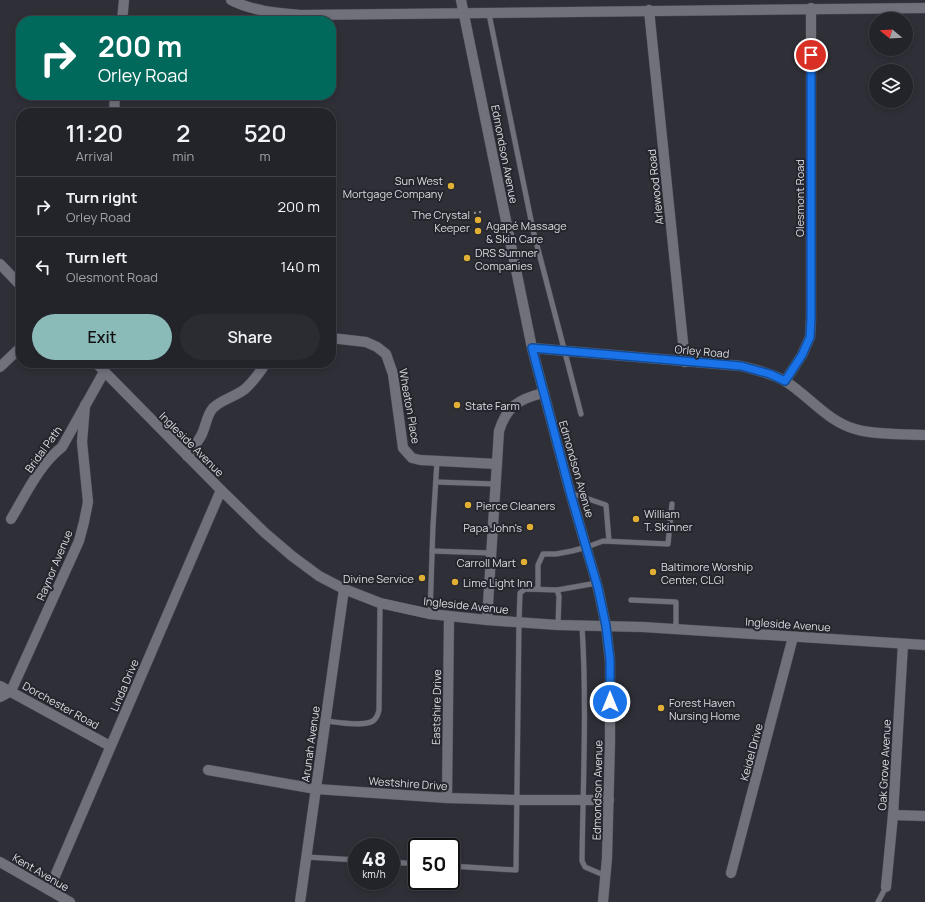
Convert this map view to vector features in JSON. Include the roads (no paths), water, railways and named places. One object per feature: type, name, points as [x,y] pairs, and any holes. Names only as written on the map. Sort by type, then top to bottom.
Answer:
[{"type":"street","points":[[122,16],[124,0]]},
{"type":"street","points":[[231,0],[259,10],[301,15],[489,14],[811,8],[839,6],[925,8]]},
{"type":"street","name":"Edmondson Avenue","points":[[461,0],[532,348],[570,492],[597,583],[606,626],[610,660],[609,800],[606,876],[603,902]]},
{"type":"street","name":"Olesmont Road","points":[[785,381],[802,355],[810,337],[811,8]]},
{"type":"street","name":"Arlewood Road","points":[[650,10],[685,362]]},
{"type":"street","points":[[0,264],[16,281]]},
{"type":"street","name":"Wheaton Place","points":[[336,339],[366,342],[377,347],[386,354],[393,374],[403,448],[412,458],[420,460],[496,464]]},
{"type":"street","name":"Orley Road","points":[[532,348],[741,366],[770,374],[785,381],[827,415],[855,430],[925,435]]},
{"type":"street","points":[[0,367],[16,352]]},
{"type":"street","name":"Ingleside Avenue","points":[[100,368],[186,456],[264,532],[292,556],[319,576],[344,589],[380,603],[430,614],[488,620],[558,625],[676,629],[925,645]]},
{"type":"street","points":[[186,456],[201,436],[206,425],[208,415],[214,408],[222,401],[244,389],[263,368]]},
{"type":"street","name":"Bridal Path","points":[[11,519],[45,464],[53,454],[62,447],[104,372]]},
{"type":"street","points":[[488,620],[499,431],[502,421],[509,411],[527,398],[543,393]]},
{"type":"street","name":"Raynor Avenue","points":[[11,692],[79,541],[84,522],[88,502],[82,442],[85,405]]},
{"type":"street","name":"Linda Drive","points":[[49,890],[221,490]]},
{"type":"street","name":"Arunah Avenue","points":[[300,902],[344,589]]},
{"type":"street","name":"Eastshire Drive","points":[[447,798],[450,617]]},
{"type":"street","name":"Keidel Drive","points":[[731,873],[793,636]]},
{"type":"street","name":"Oak Grove Avenue","points":[[886,887],[893,815],[903,644]]},
{"type":"street","name":"Dorchester Road","points":[[0,686],[110,746]]},
{"type":"street","points":[[0,697],[11,692]]},
{"type":"street","name":"Westshire Drive","points":[[208,770],[316,789],[447,798],[609,800]]},
{"type":"street","points":[[893,815],[925,816]]},
{"type":"street","name":"Kent Avenue","points":[[0,862],[70,902]]},
{"type":"lane","points":[[489,14],[533,230],[581,414]]},
{"type":"lane","points":[[430,614],[432,551],[438,461]]},
{"type":"lane","points":[[436,482],[495,484]]},
{"type":"lane","points":[[570,492],[606,505],[609,541]]},
{"type":"lane","points":[[538,589],[538,565],[543,554],[556,554],[587,547],[603,541],[668,544],[672,504]]},
{"type":"lane","points":[[432,551],[491,553]]},
{"type":"lane","points":[[460,867],[516,870],[520,593],[525,589],[557,590],[597,583]]},
{"type":"lane","points":[[557,590],[559,596],[558,625]]},
{"type":"lane","points":[[631,600],[676,602],[676,629]]},
{"type":"lane","points":[[326,721],[363,724],[371,722],[377,717],[379,710],[380,603]]},
{"type":"lane","points":[[582,626],[584,672],[582,861],[585,867],[606,876]]},
{"type":"lane","points":[[306,857],[348,859]]},
{"type":"lane","points":[[878,902],[886,887]]},
{"type":"place","name":"Sun West Mortgage Company","points":[[451,186]]},
{"type":"place","name":"The Crystal Keeper","points":[[478,220]]},
{"type":"place","name":"Agapé Massage & Skin Care","points":[[478,231]]},
{"type":"place","name":"DRS Sumner Companies","points":[[467,258]]},
{"type":"place","name":"State Farm","points":[[457,405]]},
{"type":"place","name":"Pierce Cleaners","points":[[468,505]]},
{"type":"place","name":"William T. Skinner","points":[[636,519]]},
{"type":"place","name":"Papa John's","points":[[530,527]]},
{"type":"place","name":"Carroll Mart","points":[[524,562]]},
{"type":"place","name":"Baltimore Worship Center, CLGI","points":[[653,572]]},
{"type":"place","name":"Divine Service","points":[[422,578]]},
{"type":"place","name":"Lime Light Inn","points":[[455,582]]},
{"type":"place","name":"Forest Haven Nursing Home","points":[[661,708]]}]
